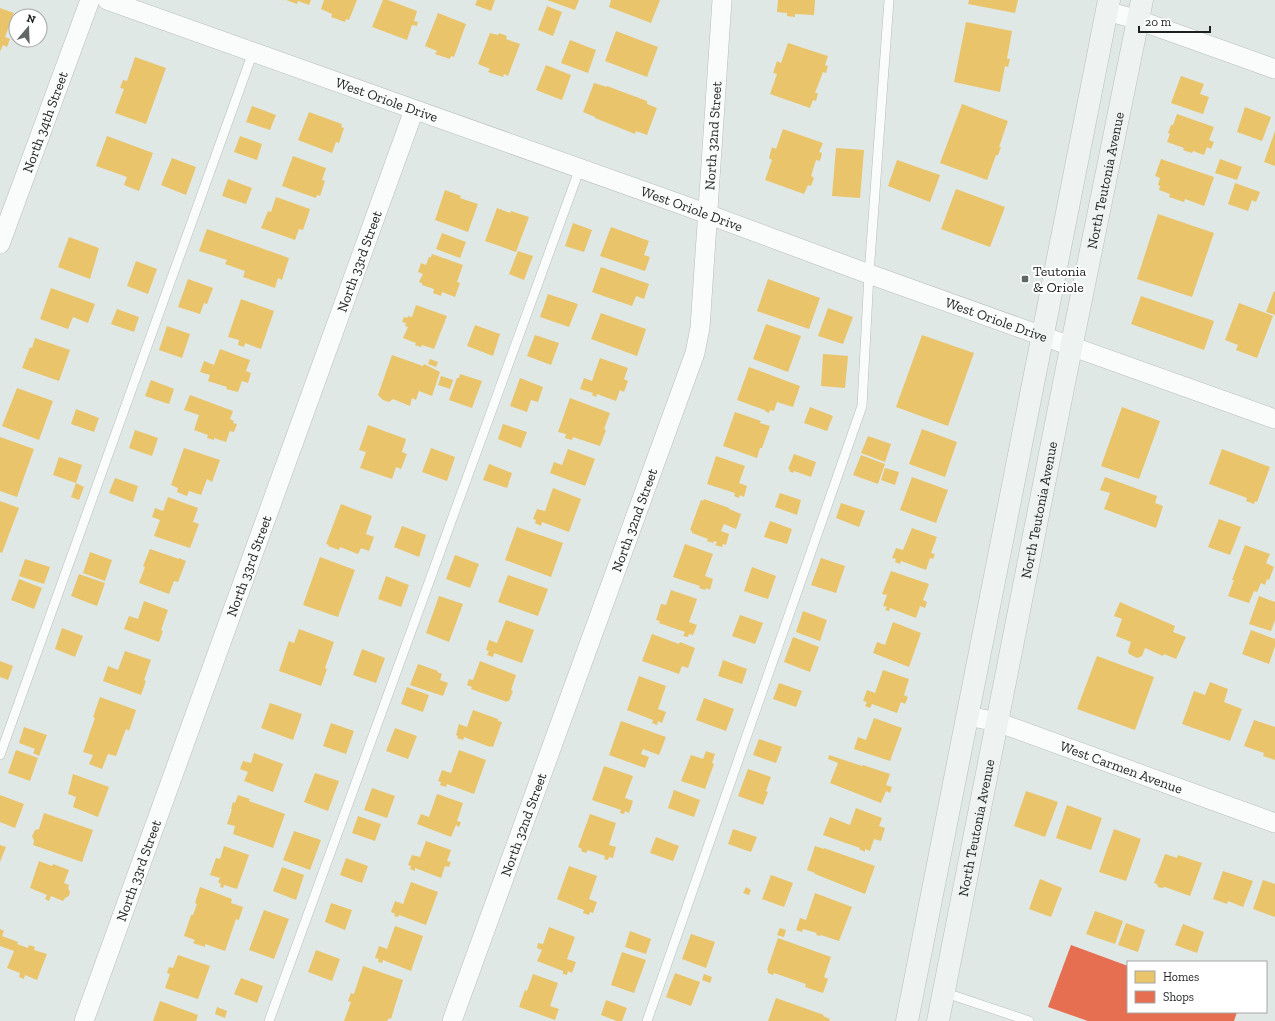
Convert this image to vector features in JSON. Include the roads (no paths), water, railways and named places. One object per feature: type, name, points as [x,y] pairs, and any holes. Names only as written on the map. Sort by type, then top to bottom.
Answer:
[{"type":"main road","points":[[908,1021],[1108,5]]},
{"type":"main road","name":"North Teutonia Avenue","points":[[938,1021],[1071,347],[1140,10]]},
{"type":"street","name":"North 34th Street","points":[[0,244],[90,0]]},
{"type":"street","name":"West Oriole Drive","points":[[107,0],[580,168],[1043,337],[1275,419]]},
{"type":"street","name":"North 32nd Street","points":[[452,1021],[695,354],[700,328],[722,0]]},
{"type":"street","points":[[1108,5],[1140,10],[1275,69]]},
{"type":"street","name":"North 33rd Street","points":[[84,1021],[414,110]]},
{"type":"street","name":"West Carmen Avenue","points":[[968,716],[997,722],[1275,823]]},
{"type":"lane","points":[[647,1021],[862,406],[869,274],[889,0]]},
{"type":"lane","points":[[0,755],[253,52]]},
{"type":"lane","points":[[269,1021],[580,168]]},
{"type":"lane","points":[[943,992],[1029,1021]]},
{"type":"place","name":"Teutonia & Oriole","points":[[1025,279]]}]
